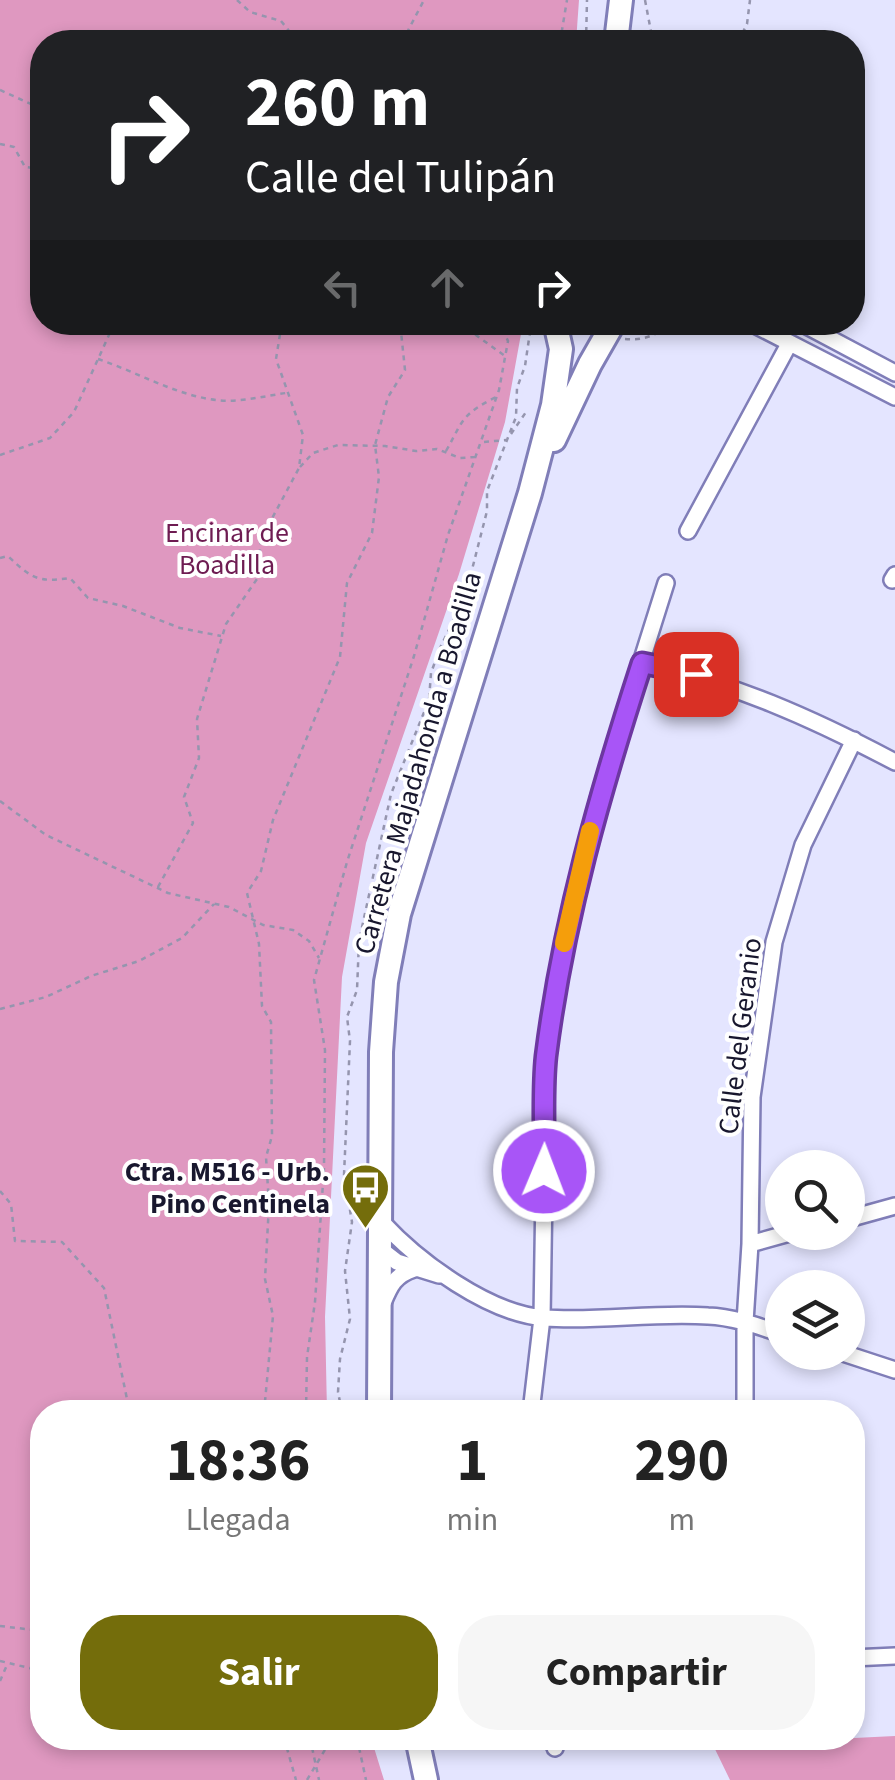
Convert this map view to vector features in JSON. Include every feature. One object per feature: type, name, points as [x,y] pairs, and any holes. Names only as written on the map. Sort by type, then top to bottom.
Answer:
[{"type":"street","points":[[617,30],[620,0]]},
{"type":"street","name":"Carretera Majadahonda a Boadilla","points":[[379,1400],[379,1248],[373,1222],[386,982],[398,914],[530,493],[553,406],[561,349],[557,335]]},
{"type":"street","name":"Carretera Majadahonda a Boadilla","points":[[530,493],[607,335]]},
{"type":"street","points":[[773,335],[895,397]]},
{"type":"street","points":[[824,335],[895,373]]},
{"type":"street","points":[[688,531],[790,344]]},
{"type":"street","points":[[532,1400],[542,1318],[546,1060],[566,932],[599,796],[666,583]]},
{"type":"street","points":[[642,663],[696,674],[764,700],[895,762]]},
{"type":"street","name":"Calle del Geranio","points":[[745,1400],[752,1097],[774,942],[803,845],[854,740]]},
{"type":"street","points":[[865,1214],[895,1206]]},
{"type":"street","points":[[373,1222],[448,1277],[505,1308],[542,1318],[709,1316],[765,1329]]},
{"type":"street","points":[[750,1244],[765,1240]]},
{"type":"street","points":[[379,1248],[414,1270],[448,1277]]},
{"type":"street","points":[[379,1311],[392,1282],[402,1273],[414,1270]]},
{"type":"street","points":[[865,1360],[895,1370]]},
{"type":"street","points":[[865,1657],[895,1656]]},
{"type":"street","points":[[419,1750],[426,1780]]},
{"type":"path","points":[[237,0],[250,12],[282,22],[288,30]]},
{"type":"path","points":[[408,30],[424,0]]},
{"type":"path","points":[[562,30],[567,0]]},
{"type":"path","points":[[586,30],[587,0]]},
{"type":"path","points":[[646,0],[651,30]]},
{"type":"path","points":[[744,30],[750,0]]},
{"type":"path","points":[[0,90],[30,104]]},
{"type":"path","points":[[0,144],[14,147],[30,168]]},
{"type":"path","points":[[0,455],[50,438],[74,412],[109,335]]},
{"type":"path","points":[[280,335],[276,359],[303,435],[298,468]]},
{"type":"path","points":[[265,1400],[273,1316],[265,1279],[269,1204],[266,1158],[272,1136],[271,1022],[262,1006],[256,921],[247,893],[261,872],[273,820],[340,657],[347,583],[372,533],[379,477],[375,445],[388,397],[404,370],[401,335]]},
{"type":"path","points":[[476,335],[505,356]]},
{"type":"path","points":[[306,1400],[306,1356],[315,1302],[324,1168],[325,1050],[314,980],[448,535],[497,397],[508,341],[505,335]]},
{"type":"path","points":[[507,440],[516,416],[527,335]]},
{"type":"path","points":[[98,359],[174,390],[218,400],[288,392]]},
{"type":"path","points":[[445,452],[459,422],[470,411],[497,397]]},
{"type":"path","points":[[507,440],[526,412]]},
{"type":"path","points":[[482,442],[507,440]]},
{"type":"path","points":[[158,888],[194,823],[184,798],[200,758],[198,719],[226,624],[257,579],[261,538],[298,468],[326,446],[437,449],[460,458],[477,457]]},
{"type":"path","points":[[2,550],[45,582],[70,578],[88,598],[123,606],[180,628],[223,636]]},
{"type":"path","points":[[0,558],[8,556]]},
{"type":"path","points":[[0,801],[46,835],[158,888],[293,930],[309,941],[320,960]]},
{"type":"path","points":[[0,1009],[139,962],[182,938],[214,903]]},
{"type":"path","points":[[0,1191],[11,1204],[16,1240],[62,1242],[104,1288],[127,1400]]},
{"type":"path","points":[[352,1222],[373,1222]]},
{"type":"path","points":[[0,1626],[30,1630]]},
{"type":"path","points":[[0,1661],[30,1669]]},
{"type":"path","points":[[0,1681],[7,1664]]},
{"type":"path","points":[[287,1750],[296,1780]]},
{"type":"path","points":[[313,1750],[320,1780]]},
{"type":"path","points":[[306,1780],[326,1750]]},
{"type":"path","points":[[360,1750],[366,1780]]},
{"type":"green space","name":"Encinar de Boadilla","points":[[0,0],[579,0],[577,30],[30,30],[30,335],[521,335],[505,422],[459,574],[366,843],[342,977],[325,1317],[327,1400],[30,1400],[30,1750],[375,1750],[384,1780],[0,1780]]},
{"type":"green space","points":[[895,1736],[895,1780],[730,1780],[715,1750],[865,1750],[865,1737]]},
{"type":"slow traffic","points":[[564,943],[590,831]]},
{"type":"place","name":"Ctra. M516 - Urb. Pino Centinela","points":[[365,1230]]},
{"type":"route","points":[[544,1171],[546,1060],[566,932],[599,796],[642,663],[696,674]]}]
